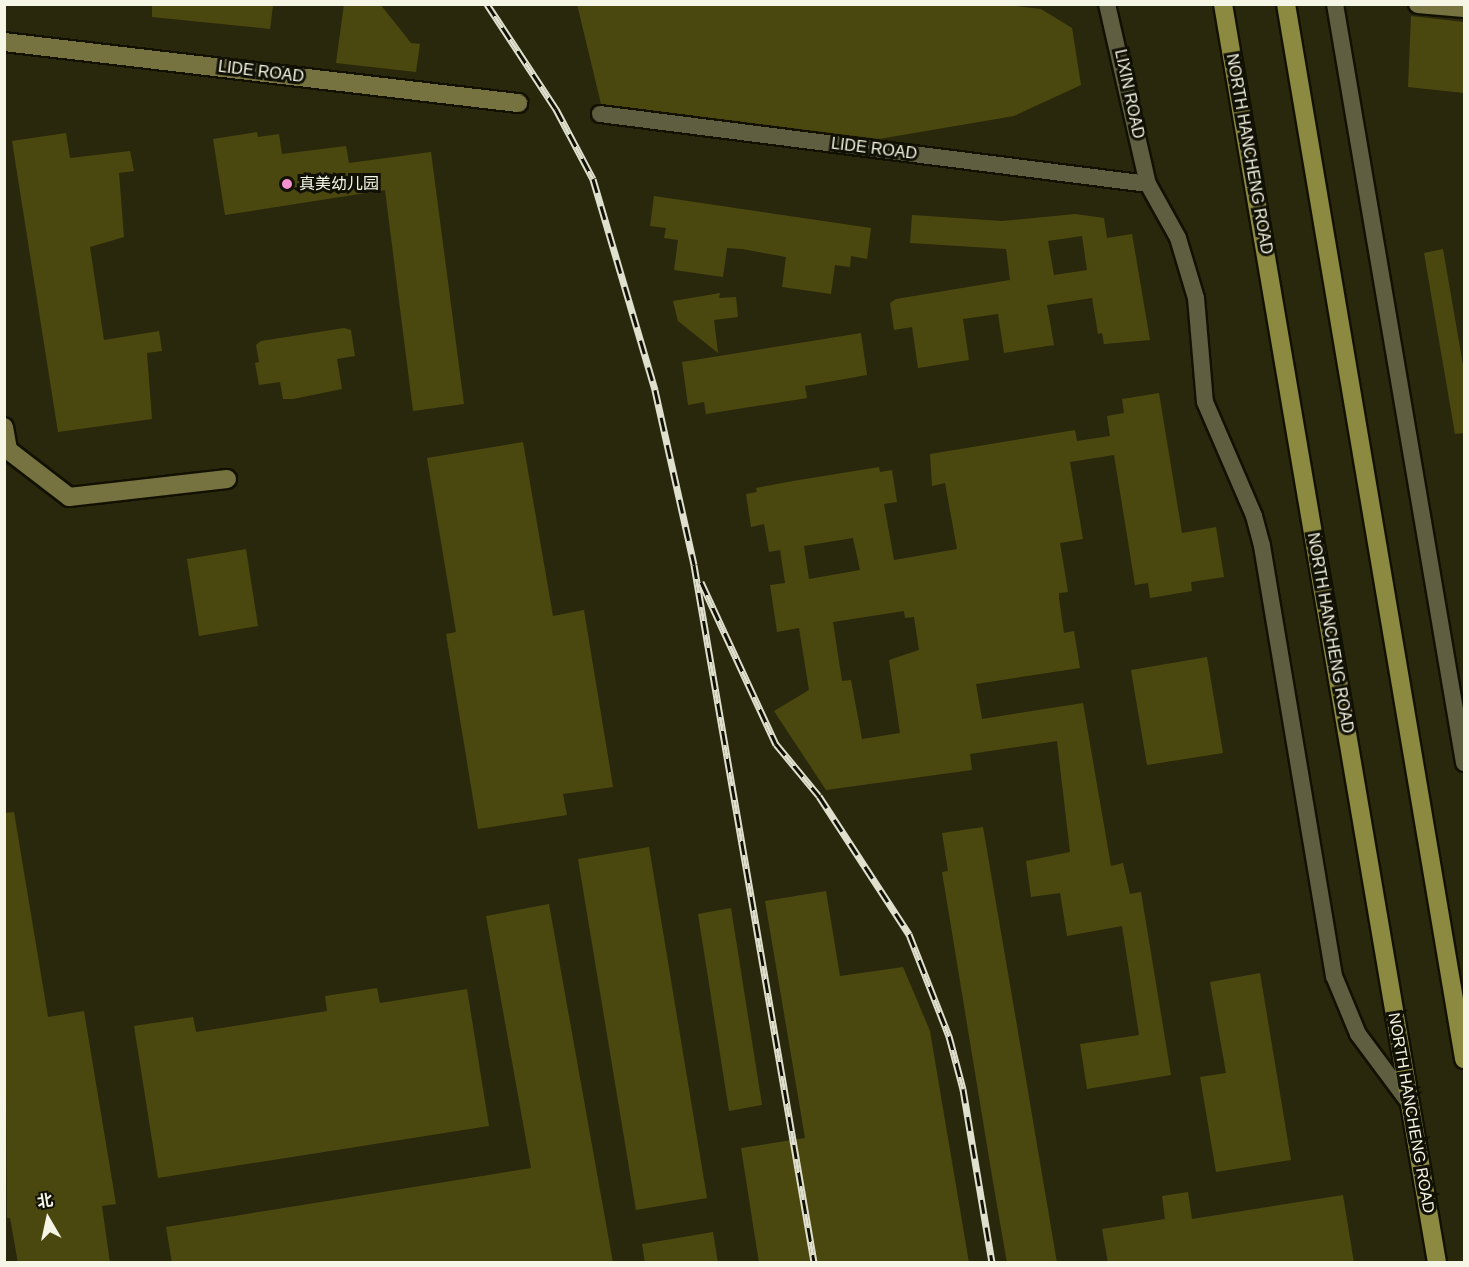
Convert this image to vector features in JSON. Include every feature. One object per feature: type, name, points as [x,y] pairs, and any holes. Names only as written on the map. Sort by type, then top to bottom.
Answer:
[{"type":"main road","name":"NORTH HANCHENG ROAD","points":[[1223,4],[1437,1263]]},
{"type":"main road","points":[[1286,4],[1464,1059]]},
{"type":"street","name":"LIXIN ROAD","points":[[1107,4],[1148,184],[1178,238],[1189,270],[1200,325],[1205,402],[1263,546],[1334,976],[1358,1034],[1410,1104]]},
{"type":"street","points":[[1335,4],[1464,764]]},
{"type":"street","points":[[1418,4],[1464,8]]},
{"type":"street","name":"LIDE ROAD","points":[[4,42],[518,103]]},
{"type":"street","name":"LIDE ROAD","points":[[600,114],[1148,184]]},
{"type":"street","points":[[4,427],[8,450],[69,497],[227,479]]},
{"type":"building","points":[[152,4],[267,4],[273,6],[270,29],[152,17]]},
{"type":"building","points":[[344,4],[380,4],[411,43],[420,44],[416,72],[336,63]]},
{"type":"building","points":[[577,4],[1001,4],[1041,9],[1072,28],[1081,85],[1014,116],[879,139],[601,104]]},
{"type":"building","points":[[1411,16],[1464,22],[1464,93],[1408,87]]},
{"type":"building","points":[[257,132],[258,137],[279,134],[282,154],[346,146],[349,163],[431,152],[464,404],[413,411],[385,190],[225,215],[213,139]]},
{"type":"building","points":[[66,133],[70,158],[130,151],[134,171],[119,173],[124,237],[90,247],[104,340],[159,331],[162,351],[147,353],[152,419],[58,432],[12,141]]},
{"type":"building","points":[[654,196],[871,228],[867,259],[851,256],[850,267],[835,265],[831,294],[782,287],[786,257],[742,249],[727,248],[723,277],[674,270],[678,240],[664,238],[666,228],[650,226]]},
{"type":"building","points":[[1075,214],[1104,218],[1107,238],[1132,234],[1150,340],[1104,344],[1102,333],[1098,334],[1092,298],[1047,305],[1054,345],[1004,353],[998,314],[963,319],[969,360],[918,368],[912,327],[894,330],[890,303],[896,299],[1010,280],[1006,249],[910,243],[912,215],[1002,221]],"holes":[[[1082,236],[1087,270],[1054,275],[1048,241]]]},
{"type":"building","points":[[1443,249],[1464,371],[1464,433],[1455,434],[1424,253]]},
{"type":"building","points":[[720,293],[719,298],[736,297],[738,317],[714,320],[718,353],[678,321],[673,301]]},
{"type":"building","points":[[344,328],[351,330],[355,356],[337,359],[342,389],[283,399],[280,382],[259,385],[255,363],[259,362],[256,345],[261,341]]},
{"type":"building","points":[[861,333],[867,375],[805,386],[807,398],[706,414],[704,402],[688,405],[682,362]]},
{"type":"building","points":[[1159,393],[1182,533],[1216,527],[1224,577],[1191,582],[1192,591],[1150,598],[1148,583],[1135,585],[1114,455],[1070,462],[1083,539],[1060,543],[1068,592],[1059,593],[1059,598],[1064,633],[1074,631],[1080,668],[976,684],[982,719],[1083,703],[1111,866],[1123,863],[1130,894],[1141,892],[1171,1075],[1087,1089],[1080,1044],[1139,1035],[1122,926],[1067,936],[1060,893],[1031,897],[1026,861],[1070,852],[1057,741],[970,754],[972,770],[826,790],[774,711],[809,690],[799,628],[777,632],[770,585],[785,583],[780,550],[769,552],[764,524],[751,527],[746,494],[757,492],[756,488],[793,481],[879,467],[880,472],[892,470],[897,502],[884,504],[894,560],[957,549],[945,483],[932,486],[930,454],[1075,430],[1077,441],[1110,436],[1107,416],[1124,413],[1122,399]],"holes":[[[853,538],[860,570],[809,579],[804,546]],[[904,611],[905,618],[914,617],[919,650],[889,660],[900,733],[862,739],[851,680],[842,681],[833,622]]]},
{"type":"building","points":[[523,442],[553,616],[584,610],[613,787],[563,794],[567,815],[478,829],[446,634],[456,632],[427,458]]},
{"type":"building","points":[[246,549],[258,626],[199,636],[187,559]]},
{"type":"building","points":[[1207,657],[1223,753],[1147,765],[1131,670]]},
{"type":"building","points":[[14,812],[48,1017],[84,1011],[116,1204],[102,1206],[110,1263],[18,1263],[10,1218],[7,1218],[4,813]]},
{"type":"building","points":[[983,827],[1057,1263],[1007,1263],[993,1182],[942,872],[948,871],[942,833]]},
{"type":"building","points":[[649,847],[707,1198],[636,1210],[578,859]]},
{"type":"building","points":[[826,891],[840,976],[903,967],[930,1031],[969,1263],[759,1263],[741,1148],[805,1138],[765,901]]},
{"type":"building","points":[[549,904],[613,1263],[172,1263],[166,1227],[531,1168],[486,916]]},
{"type":"building","points":[[731,908],[762,1105],[729,1111],[698,914]]},
{"type":"building","points":[[1260,973],[1291,1160],[1216,1172],[1200,1077],[1226,1073],[1210,982]]},
{"type":"building","points":[[377,988],[380,1003],[467,989],[489,1126],[158,1178],[134,1026],[193,1017],[196,1032],[327,1011],[325,996]]},
{"type":"building","points":[[1188,1192],[1192,1219],[1343,1195],[1354,1263],[1108,1263],[1102,1229],[1165,1219],[1162,1196]]},
{"type":"building","points":[[713,1232],[718,1263],[645,1263],[642,1244]]},
{"type":"railway","points":[[487,4],[556,109],[593,179],[655,390],[694,565],[814,1262]]},
{"type":"railway","points":[[701,582],[776,744],[819,796],[909,934],[949,1036],[963,1089],[992,1262]]},
{"type":"place","name":"真美幼儿园","points":[[287,184]]}]
